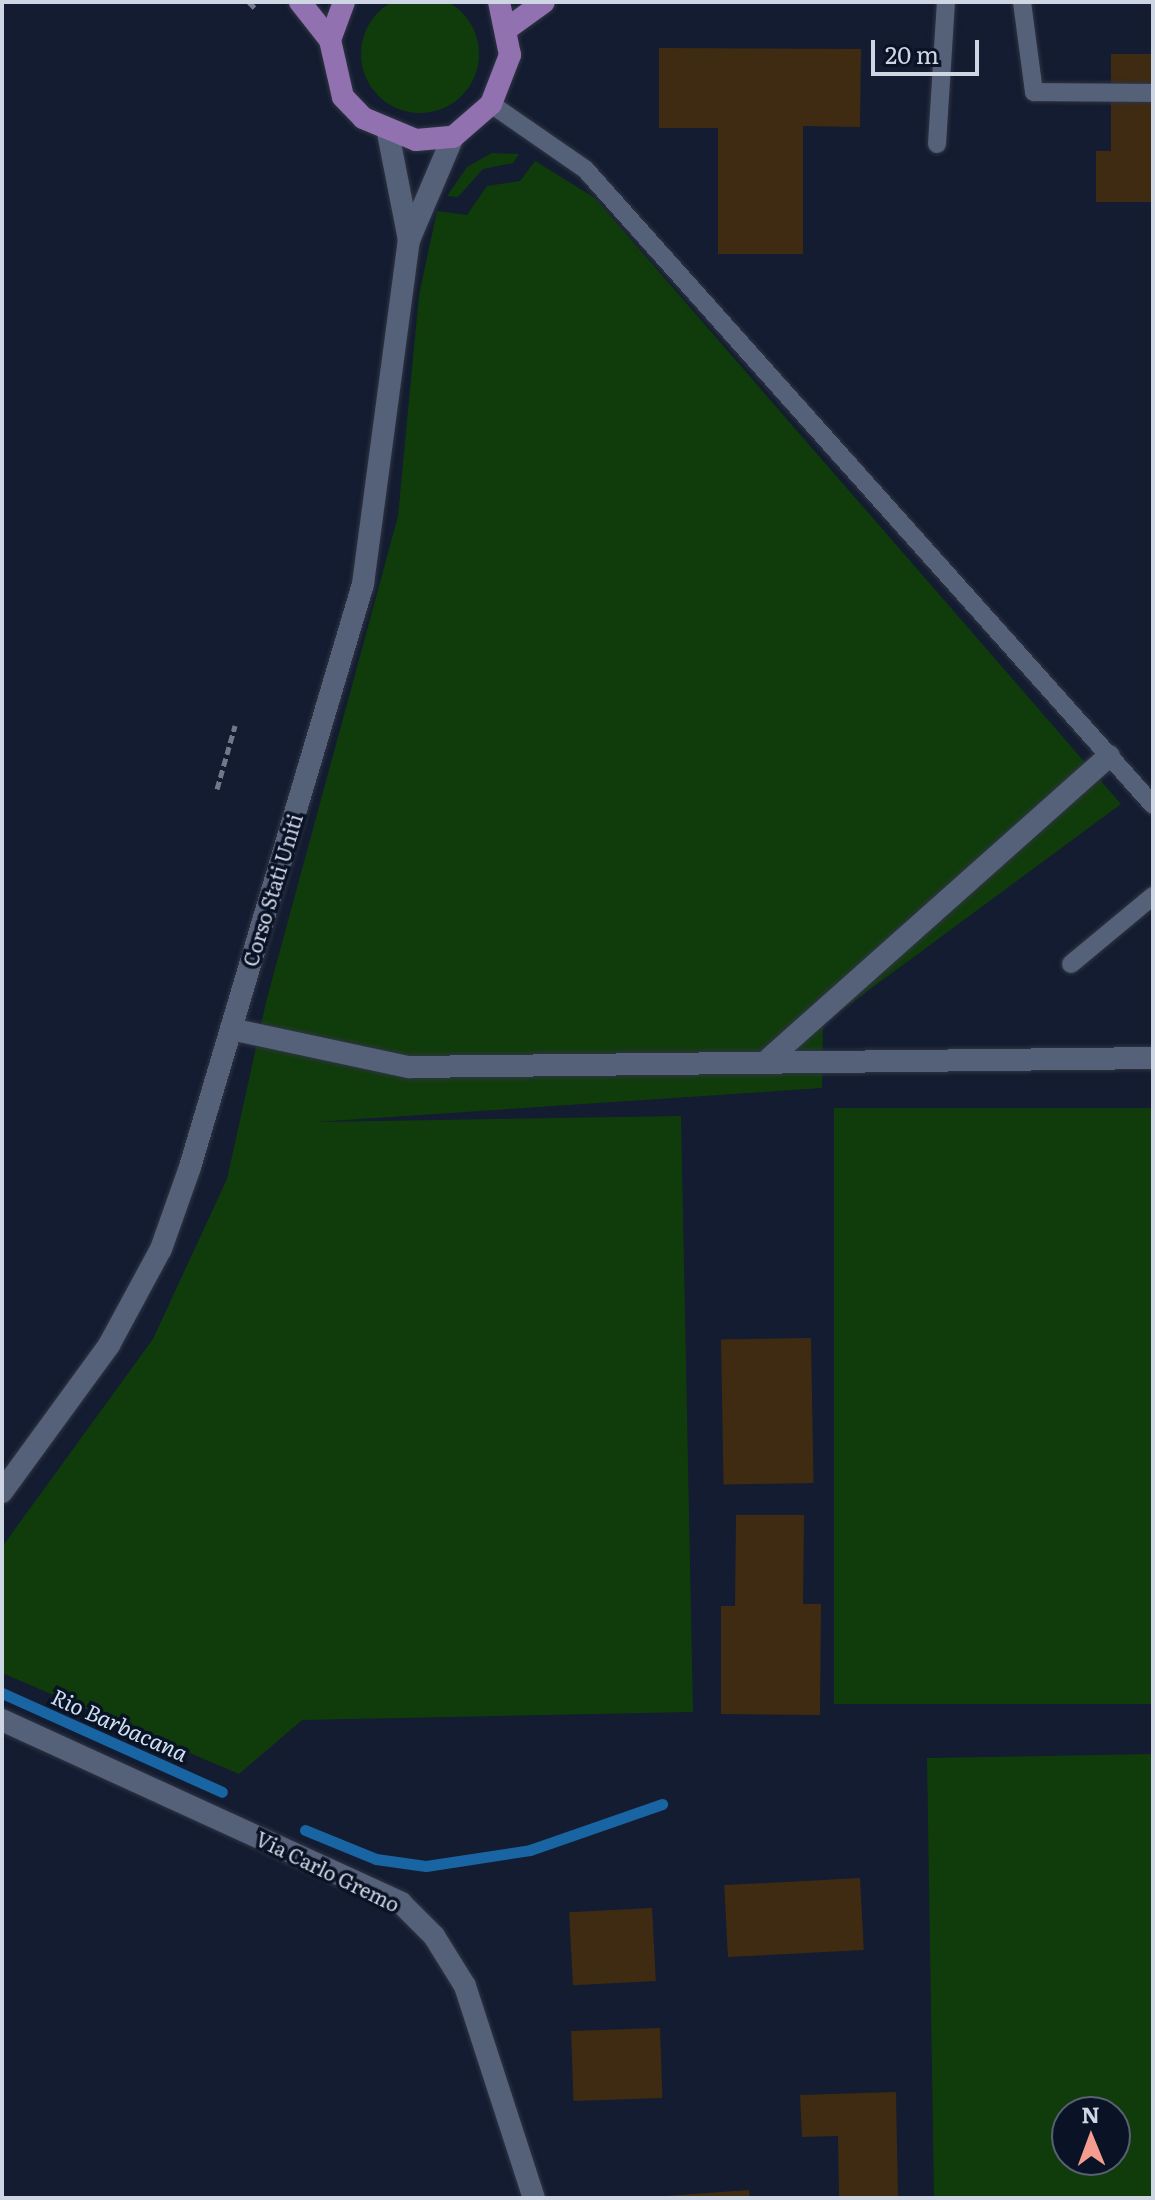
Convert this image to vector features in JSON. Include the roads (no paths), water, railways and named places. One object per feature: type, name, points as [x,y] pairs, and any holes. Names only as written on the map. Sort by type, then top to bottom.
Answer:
[{"type":"main road","points":[[300,2],[330,40],[343,97],[388,133],[453,137],[491,104],[510,55],[508,28],[499,2]]},
{"type":"main road","points":[[330,40],[344,2]]},
{"type":"main road","points":[[508,28],[544,2]]},
{"type":"street","name":"Corso Stati Uniti","points":[[388,133],[409,240]]},
{"type":"street","name":"Corso Stati Uniti","points":[[2,1492],[109,1345],[161,1249],[231,1029],[363,584],[409,240],[453,137]]},
{"type":"street","points":[[770,1058],[1109,756]]},
{"type":"street","points":[[231,1029],[409,1067],[770,1058],[1153,1058]]},
{"type":"street","name":"Via Carlo Gremo","points":[[2,1720],[401,1903],[434,1936],[465,1986],[534,2198]]},
{"type":"lane","points":[[937,144],[946,2]]},
{"type":"lane","points":[[1022,2],[1034,92],[1153,93]]},
{"type":"lane","points":[[491,104],[585,169],[1153,805]]},
{"type":"lane","points":[[1071,964],[1153,896]]},
{"type":"waterway","name":"Rio Barbacana","points":[[2,1693],[222,1792]]},
{"type":"waterway","points":[[305,1830],[376,1859],[426,1866],[530,1850],[662,1804]]}]
